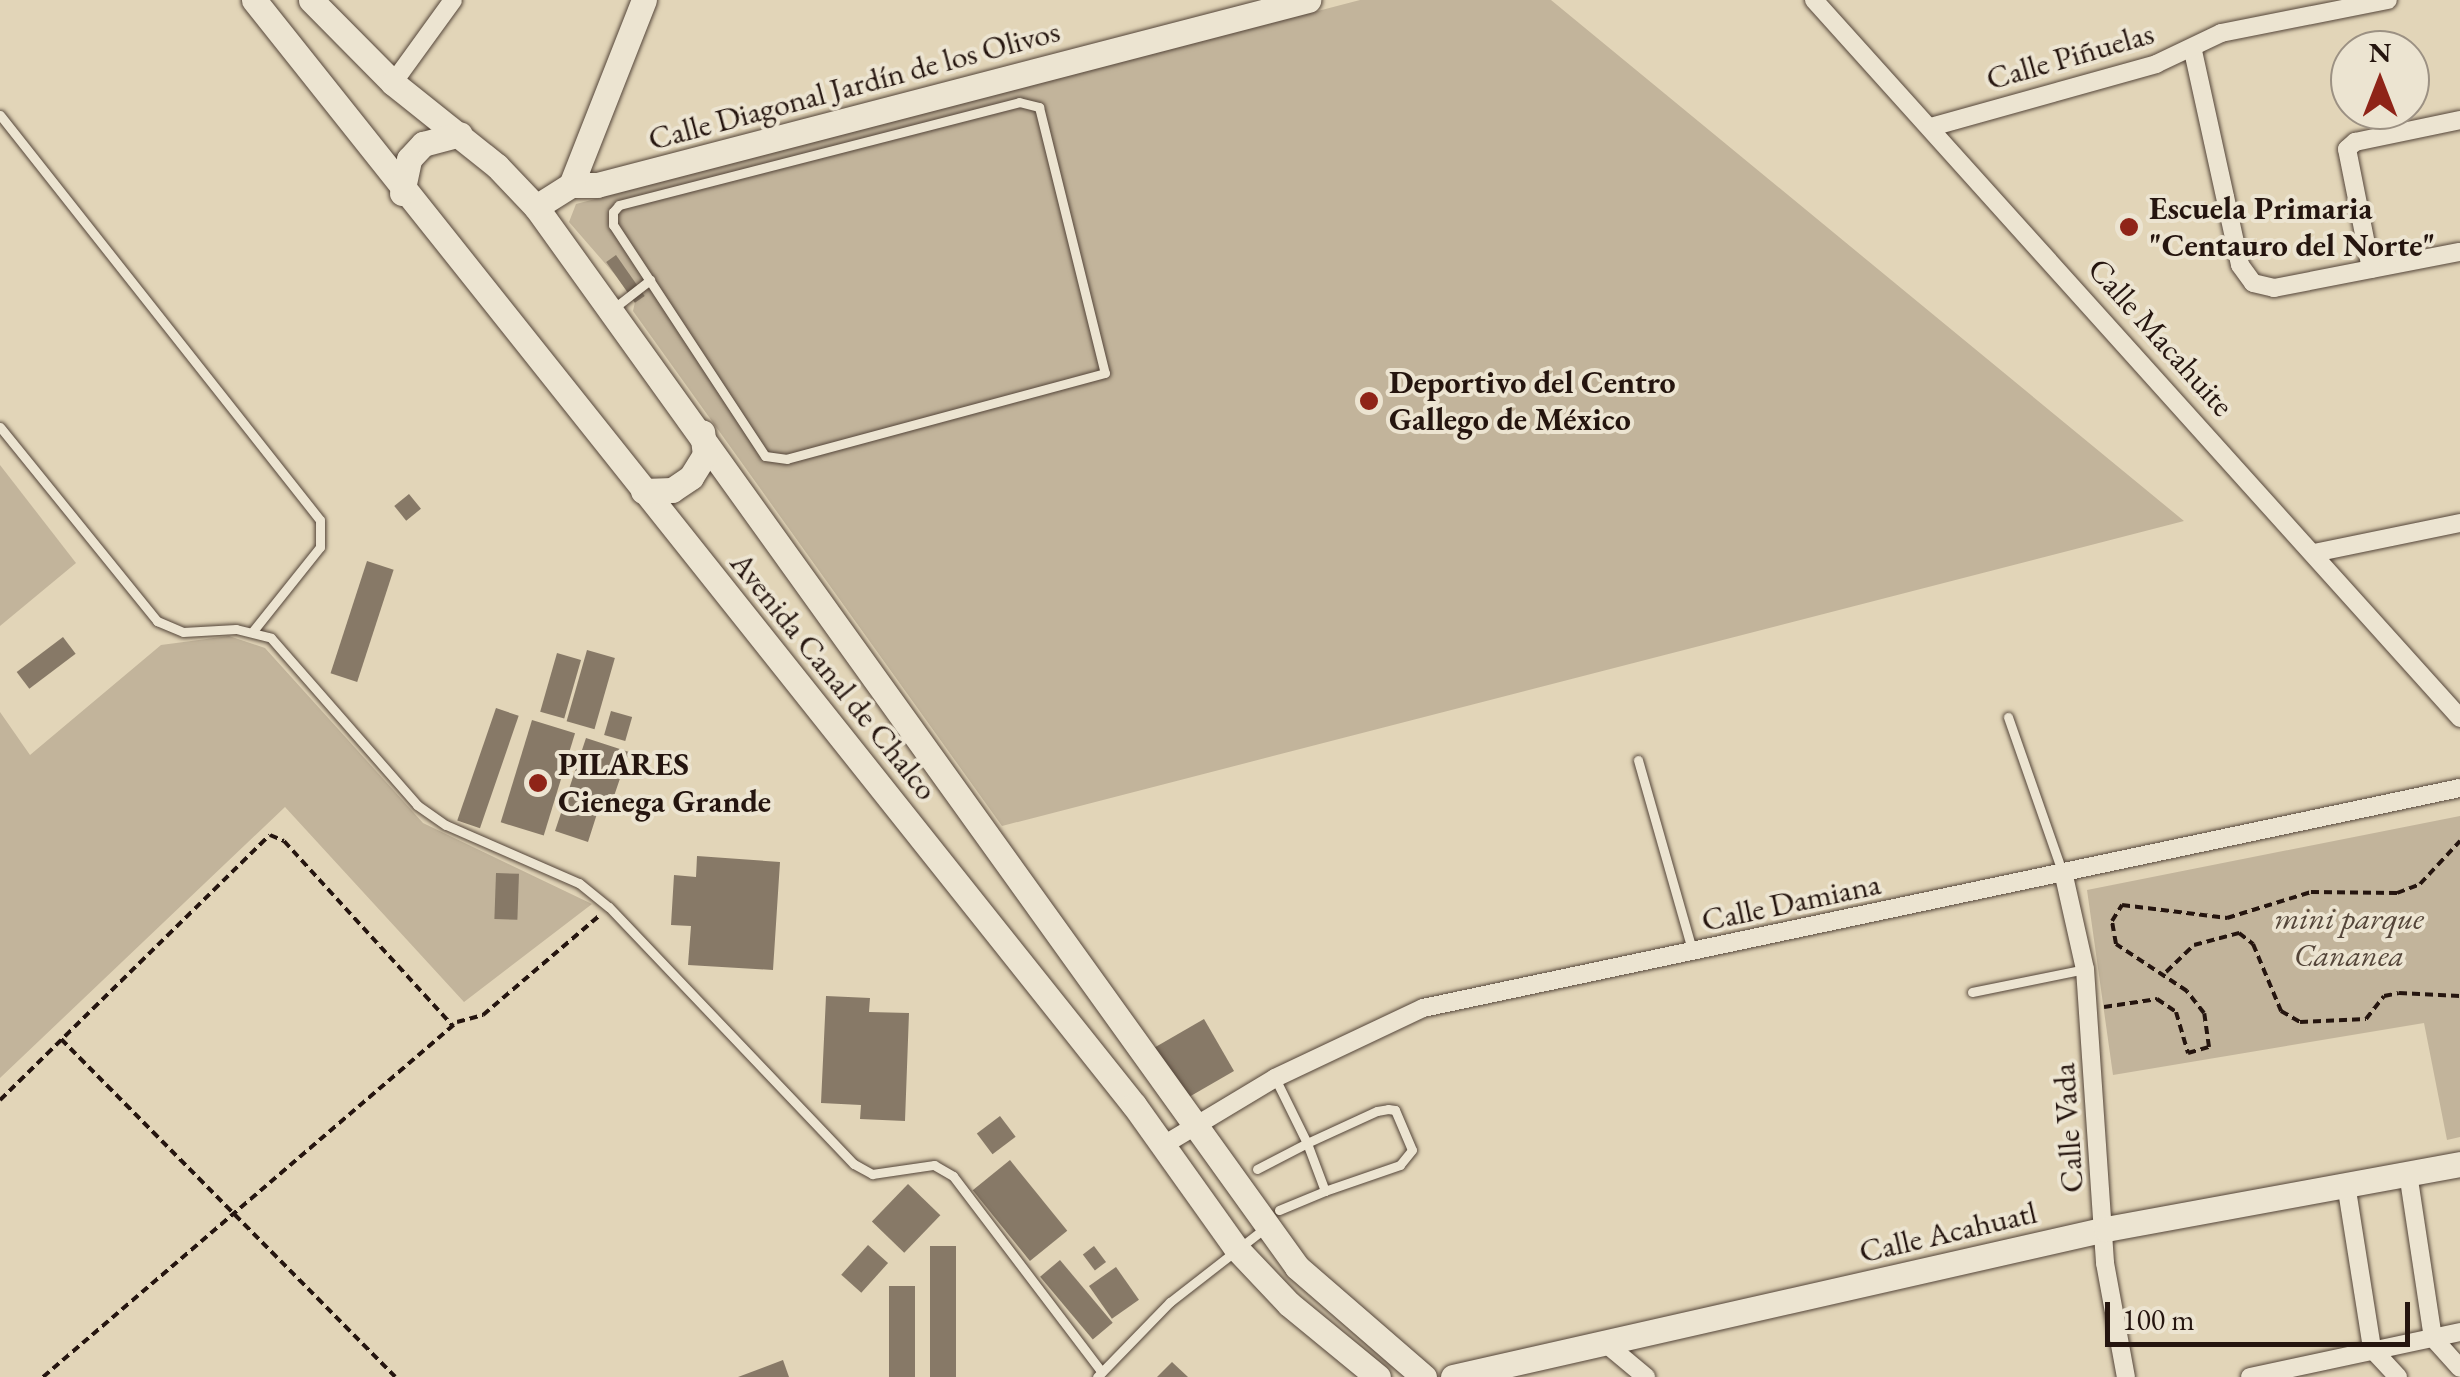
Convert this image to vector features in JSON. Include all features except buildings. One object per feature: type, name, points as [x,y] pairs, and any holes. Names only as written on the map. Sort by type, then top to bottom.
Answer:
[{"type":"main road","name":"Avenida Canal de Chalco","points":[[254,0],[402,193],[644,491],[1162,1146],[1236,1248],[1290,1304],[1378,1377]]},
{"type":"main road","name":"Avenida Canal de Chalco","points":[[312,0],[393,82],[460,134],[536,207],[702,432],[1194,1128],[1273,1218],[1296,1266],[1424,1377]]},
{"type":"main road","points":[[571,185],[644,0]]},
{"type":"main road","name":"Calle Diagonal Jardín de los Olivos","points":[[536,207],[571,185],[597,185],[1308,0]]},
{"type":"main road","points":[[402,193],[409,159],[423,144],[460,134]]},
{"type":"main road","points":[[644,491],[672,490],[691,477],[704,455],[702,432]]},
{"type":"main road","name":"Calle Acahuatl","points":[[1452,1377],[2106,1229],[2460,1164]]},
{"type":"street","points":[[393,82],[452,0]]},
{"type":"street","name":"Calle Macahuite","points":[[1814,0],[2460,718]]},
{"type":"street","points":[[2193,51],[2221,33],[2388,0]]},
{"type":"street","name":"Calle Piñuelas","points":[[1931,127],[2193,51],[2240,265],[2253,283],[2274,288],[2460,252]]},
{"type":"street","points":[[2371,269],[2347,149],[2354,142],[2460,120]]},
{"type":"street","points":[[2314,553],[2460,523]]},
{"type":"street","name":"Calle Damiana","points":[[1162,1146],[1275,1078],[1423,1008],[2064,876],[2460,788]]},
{"type":"street","name":"Calle Vada","points":[[2064,876],[2085,969],[2106,1229],[2126,1377]]},
{"type":"street","points":[[2408,1173],[2433,1338],[2460,1368]]},
{"type":"street","points":[[2346,1184],[2372,1349],[2398,1377]]},
{"type":"street","points":[[2250,1377],[2460,1332]]},
{"type":"street","points":[[1604,1342],[1646,1377]]},
{"type":"lane","points":[[1018,102],[1040,107],[1106,366],[1098,378],[787,459],[765,456],[650,280],[614,224],[619,205],[1018,102]]},
{"type":"lane","points":[[0,115],[320,520],[320,547],[254,631]]},
{"type":"lane","points":[[612,310],[650,280]]},
{"type":"lane","points":[[0,427],[157,621],[183,632],[254,631],[272,638],[416,805],[446,825],[579,883],[609,907],[854,1164],[872,1174],[934,1165],[952,1176],[1100,1374],[1273,1218],[1325,1191],[1400,1164],[1412,1150],[1395,1110],[1388,1109],[1257,1169]]},
{"type":"lane","points":[[2008,716],[2064,876]]},
{"type":"lane","points":[[1638,760],[1693,953]]},
{"type":"lane","points":[[1972,992],[2085,969]]},
{"type":"lane","points":[[1275,1078],[1308,1143],[1325,1191]]},
{"type":"path","points":[[0,1100],[270,834],[284,841],[453,1026]]},
{"type":"path","points":[[2090,1010],[2157,999],[2176,1012],[2188,1053],[2205,1051],[2204,1014],[2166,972],[2116,944],[2112,921],[2122,905],[2227,918],[2311,892],[2397,894],[2420,884],[2460,841]]},
{"type":"path","points":[[43,1377],[453,1026],[484,1015],[609,907]]},
{"type":"path","points":[[2166,972],[2194,945],[2239,933],[2254,944],[2281,1011],[2300,1022],[2366,1018],[2384,996],[2398,993],[2460,996]]},
{"type":"path","points":[[61,1038],[395,1377]]},
{"type":"green space","name":"Deportivo del Centro Gallego de México","points":[[1360,0],[1551,0],[2184,521],[1002,826],[633,311],[635,302],[569,222],[576,204]]},
{"type":"green space","points":[[0,465],[76,563],[0,626]]},
{"type":"green space","points":[[229,636],[265,648],[423,823],[592,904],[464,1002],[285,807],[0,1078],[0,712],[30,755],[161,645]]},
{"type":"green space","name":"mini parque Cananea","points":[[2460,816],[2460,1137],[2447,1140],[2424,1023],[2113,1075],[2087,890]]},
{"type":"place","name":"Escuela Primaria \"Centauro del Norte\"","points":[[2129,227]]},
{"type":"place","name":"Deportivo del Centro Gallego de México","points":[[1369,401]]},
{"type":"place","name":"PILARES Cienega Grande","points":[[538,783]]}]
